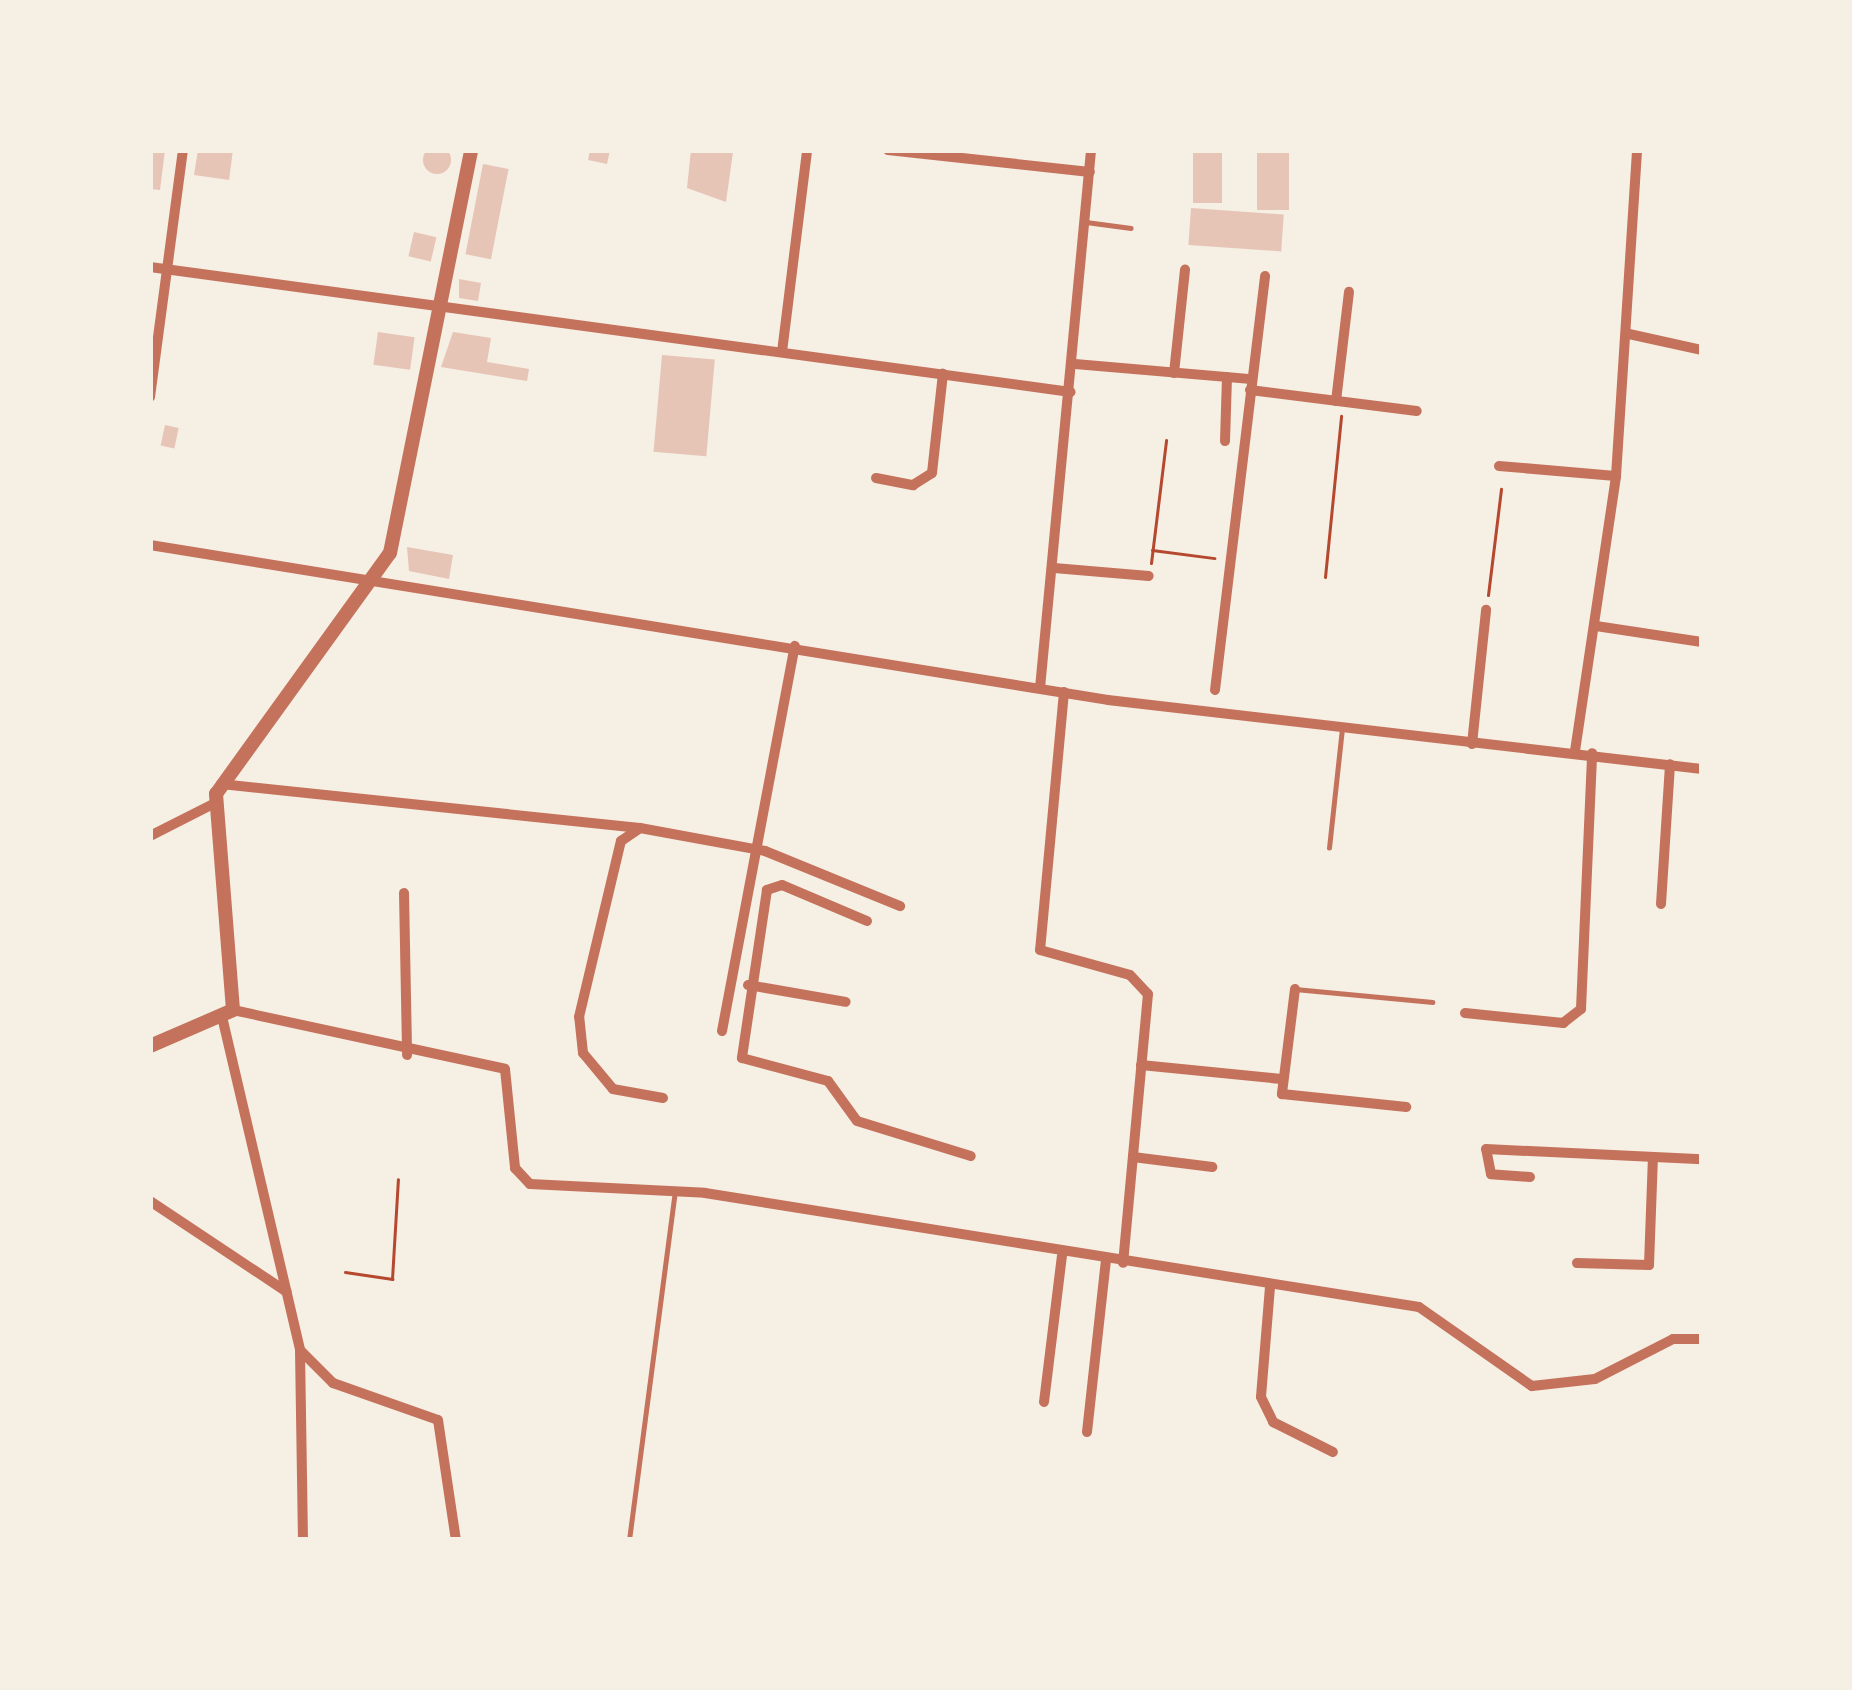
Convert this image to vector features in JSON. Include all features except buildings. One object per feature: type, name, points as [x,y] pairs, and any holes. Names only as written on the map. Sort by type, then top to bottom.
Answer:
[{"type":"street","points":[[150,397],[183,150]]},
{"type":"street","points":[[303,1540],[300,1350],[228,1016],[213,804],[220,784],[375,582],[471,150]]},
{"type":"street","points":[[782,352],[807,150]]},
{"type":"street","points":[[888,150],[1090,172]]},
{"type":"street","points":[[1040,688],[1075,364],[1091,150]]},
{"type":"street","points":[[1575,751],[1616,476],[1629,334],[1637,150]]},
{"type":"street","points":[[150,267],[1071,392]]},
{"type":"street","points":[[1174,373],[1185,270]]},
{"type":"street","points":[[1215,690],[1265,276]]},
{"type":"street","points":[[1340,402],[1349,292]]},
{"type":"street","points":[[1629,334],[1702,350]]},
{"type":"street","points":[[1075,364],[1227,377],[1340,402],[1417,411]]},
{"type":"street","points":[[876,478],[914,485],[932,473],[943,374]]},
{"type":"street","points":[[1225,441],[1227,377]]},
{"type":"street","points":[[1499,466],[1616,476]]},
{"type":"street","points":[[150,544],[1064,692],[1702,769]]},
{"type":"street","points":[[1054,568],[1149,576]]},
{"type":"street","points":[[1472,744],[1486,610]]},
{"type":"street","points":[[1596,626],[1702,642]]},
{"type":"street","points":[[722,1031],[765,851],[795,646]]},
{"type":"street","points":[[1064,692],[1040,950],[1146,985],[1123,1263]]},
{"type":"street","points":[[1465,1012],[1563,1023],[1581,1009],[1592,753]]},
{"type":"street","points":[[1661,904],[1670,764]]},
{"type":"street","points":[[220,784],[640,828],[765,851],[900,906]]},
{"type":"street","points":[[150,836],[213,804]]},
{"type":"street","points":[[640,828],[621,841],[579,1017],[583,1053],[613,1090],[663,1098]]},
{"type":"street","points":[[867,921],[773,884],[750,986],[742,1058],[828,1081],[857,1121],[971,1156]]},
{"type":"street","points":[[404,893],[407,1055]]},
{"type":"street","points":[[733,983],[846,1002]]},
{"type":"street","points":[[1295,989],[1282,1094],[1406,1107]]},
{"type":"street","points":[[150,1046],[228,1016],[407,1055],[505,1070],[515,1168],[530,1184],[675,1190],[1062,1256],[1419,1307],[1532,1386],[1595,1379],[1673,1339],[1702,1339]]},
{"type":"street","points":[[1142,1065],[1281,1078]]},
{"type":"street","points":[[1530,1177],[1491,1174],[1486,1149],[1702,1160]]},
{"type":"street","points":[[1133,1157],[1212,1167]]},
{"type":"street","points":[[1577,1263],[1649,1265],[1653,1157]]},
{"type":"street","points":[[150,1201],[288,1292]]},
{"type":"street","points":[[1044,1402],[1062,1256]]},
{"type":"street","points":[[1087,1432],[1106,1261]]},
{"type":"street","points":[[1270,1287],[1261,1396],[1273,1422],[1333,1452]]},
{"type":"street","points":[[300,1350],[334,1383],[438,1420],[456,1540]]},
{"type":"lane","points":[[1086,222],[1131,228]]},
{"type":"lane","points":[[1329,848],[1342,728]]},
{"type":"lane","points":[[1295,989],[1432,1002]]},
{"type":"lane","points":[[629,1540],[675,1190]]},
{"type":"path","points":[[1325,577],[1340,402]]},
{"type":"path","points":[[1149,576],[1166,440]]},
{"type":"path","points":[[1486,610],[1501,489]]},
{"type":"path","points":[[1152,550],[1234,561]]},
{"type":"path","points":[[345,1272],[392,1279],[398,1179]]}]
